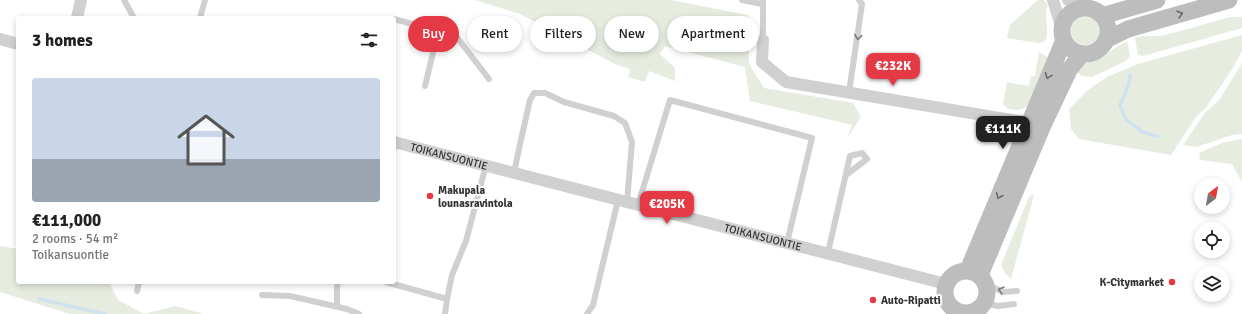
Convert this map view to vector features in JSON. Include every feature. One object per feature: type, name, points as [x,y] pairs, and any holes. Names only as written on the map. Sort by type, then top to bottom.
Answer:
[{"type":"main road","points":[[1102,16],[1157,0]]},
{"type":"main road","points":[[1106,40],[1128,29],[1222,2],[1242,6]]},
{"type":"main road","points":[[978,276],[957,272],[946,284],[945,291],[948,303],[957,313],[976,311],[985,303],[988,294],[978,276],[1030,122],[1056,58],[1063,35],[1064,22],[1068,15],[1074,11],[1075,4],[1096,11],[1102,16],[1108,27],[1106,40],[1102,46],[1097,51],[1090,54],[1082,54],[1071,50],[1063,35]]},
{"type":"main road","points":[[978,276],[1040,132],[1069,70],[1082,54]]},
{"type":"street","points":[[77,16],[81,0]]},
{"type":"street","points":[[1053,0],[1063,35]]},
{"type":"street","points":[[0,39],[16,43]]},
{"type":"street","points":[[763,40],[762,62],[786,82],[1030,122]]},
{"type":"street","name":"TOIKANSUONTIE","points":[[396,142],[946,284]]},
{"type":"lane","points":[[124,0],[133,16]]},
{"type":"lane","points":[[201,16],[205,0]]},
{"type":"lane","points":[[742,0],[762,2],[763,40]]},
{"type":"lane","points":[[849,92],[862,4],[859,0]]},
{"type":"lane","points":[[396,20],[408,23]]},
{"type":"lane","points":[[459,40],[488,79]]},
{"type":"lane","points":[[425,86],[433,52]]},
{"type":"lane","points":[[514,173],[530,100],[534,93],[545,93],[564,102],[614,116],[625,123],[632,142],[628,202]]},
{"type":"lane","points":[[587,314],[593,305],[628,202],[670,100],[812,138],[787,243]]},
{"type":"lane","points":[[445,314],[452,275],[466,241],[486,165]]},
{"type":"lane","points":[[828,254],[846,175]]},
{"type":"lane","points":[[978,276],[1003,292],[1017,291]]},
{"type":"lane","points":[[137,291],[139,284]]},
{"type":"lane","points":[[337,306],[338,284]]},
{"type":"lane","points":[[393,284],[447,299]]},
{"type":"lane","points":[[262,294],[290,296],[337,306],[360,314]]},
{"type":"lane","points":[[985,303],[998,306],[1014,304]]},
{"type":"shaded area","points":[[475,0],[671,0],[748,16],[667,16],[667,47],[665,46],[660,54],[675,68],[675,81],[649,71],[645,82],[628,77],[630,69],[615,64],[592,52],[596,52],[596,16],[530,16],[530,19],[520,14]]},
{"type":"shaded area","points":[[1038,0],[1044,0],[1048,5],[1046,10],[1047,33],[1044,42],[1039,43],[1007,38],[1010,25]]},
{"type":"shaded area","points":[[1085,17],[1095,21],[1099,31],[1095,41],[1085,45],[1075,41],[1071,31],[1075,21]]},
{"type":"shaded area","points":[[1230,17],[1242,17],[1242,28],[1143,56],[1138,55],[1135,38],[1142,36],[1162,36]]},
{"type":"shaded area","points":[[1242,35],[1242,51],[1231,71],[1207,106],[1196,117],[1171,155],[1079,139],[1071,129],[1069,109],[1088,90],[1107,77],[1138,64]]},
{"type":"shaded area","points":[[1127,41],[1130,56],[1126,61],[1092,77],[1082,76],[1074,69],[1103,57]]},
{"type":"shaded area","points":[[688,52],[749,52],[749,64],[764,88],[853,103],[861,117],[847,138],[852,125],[750,101],[745,67]]},
{"type":"shaded area","points":[[1039,52],[1049,58],[1030,104],[1023,109],[1008,109],[1003,104],[1007,82],[1029,86],[1031,76],[1035,76]]},
{"type":"shaded area","points":[[1242,63],[1242,134],[1232,135],[1196,147],[1183,145],[1204,114],[1220,99]]},
{"type":"shaded area","points":[[1242,139],[1242,182],[1232,164],[1200,160],[1199,153],[1222,143]]},
{"type":"shaded area","points":[[1031,195],[1034,195],[1011,279],[1005,273],[1001,265]]},
{"type":"shaded area","points":[[0,246],[16,249],[16,284],[110,284],[118,300],[144,314],[70,314],[0,292]]},
{"type":"shaded area","points":[[175,306],[204,314],[144,314]]},
{"type":"waterway","points":[[1130,75],[1129,84],[1120,105],[1126,120],[1143,132],[1158,137]]},
{"type":"waterway","points":[[39,299],[105,314]]},
{"type":"place","name":"Makupala lounasravintola","points":[[430,196]]},
{"type":"place","name":"K-Citymarket","points":[[1172,282]]},
{"type":"place","name":"Auto-Ripatti","points":[[873,300]]}]
